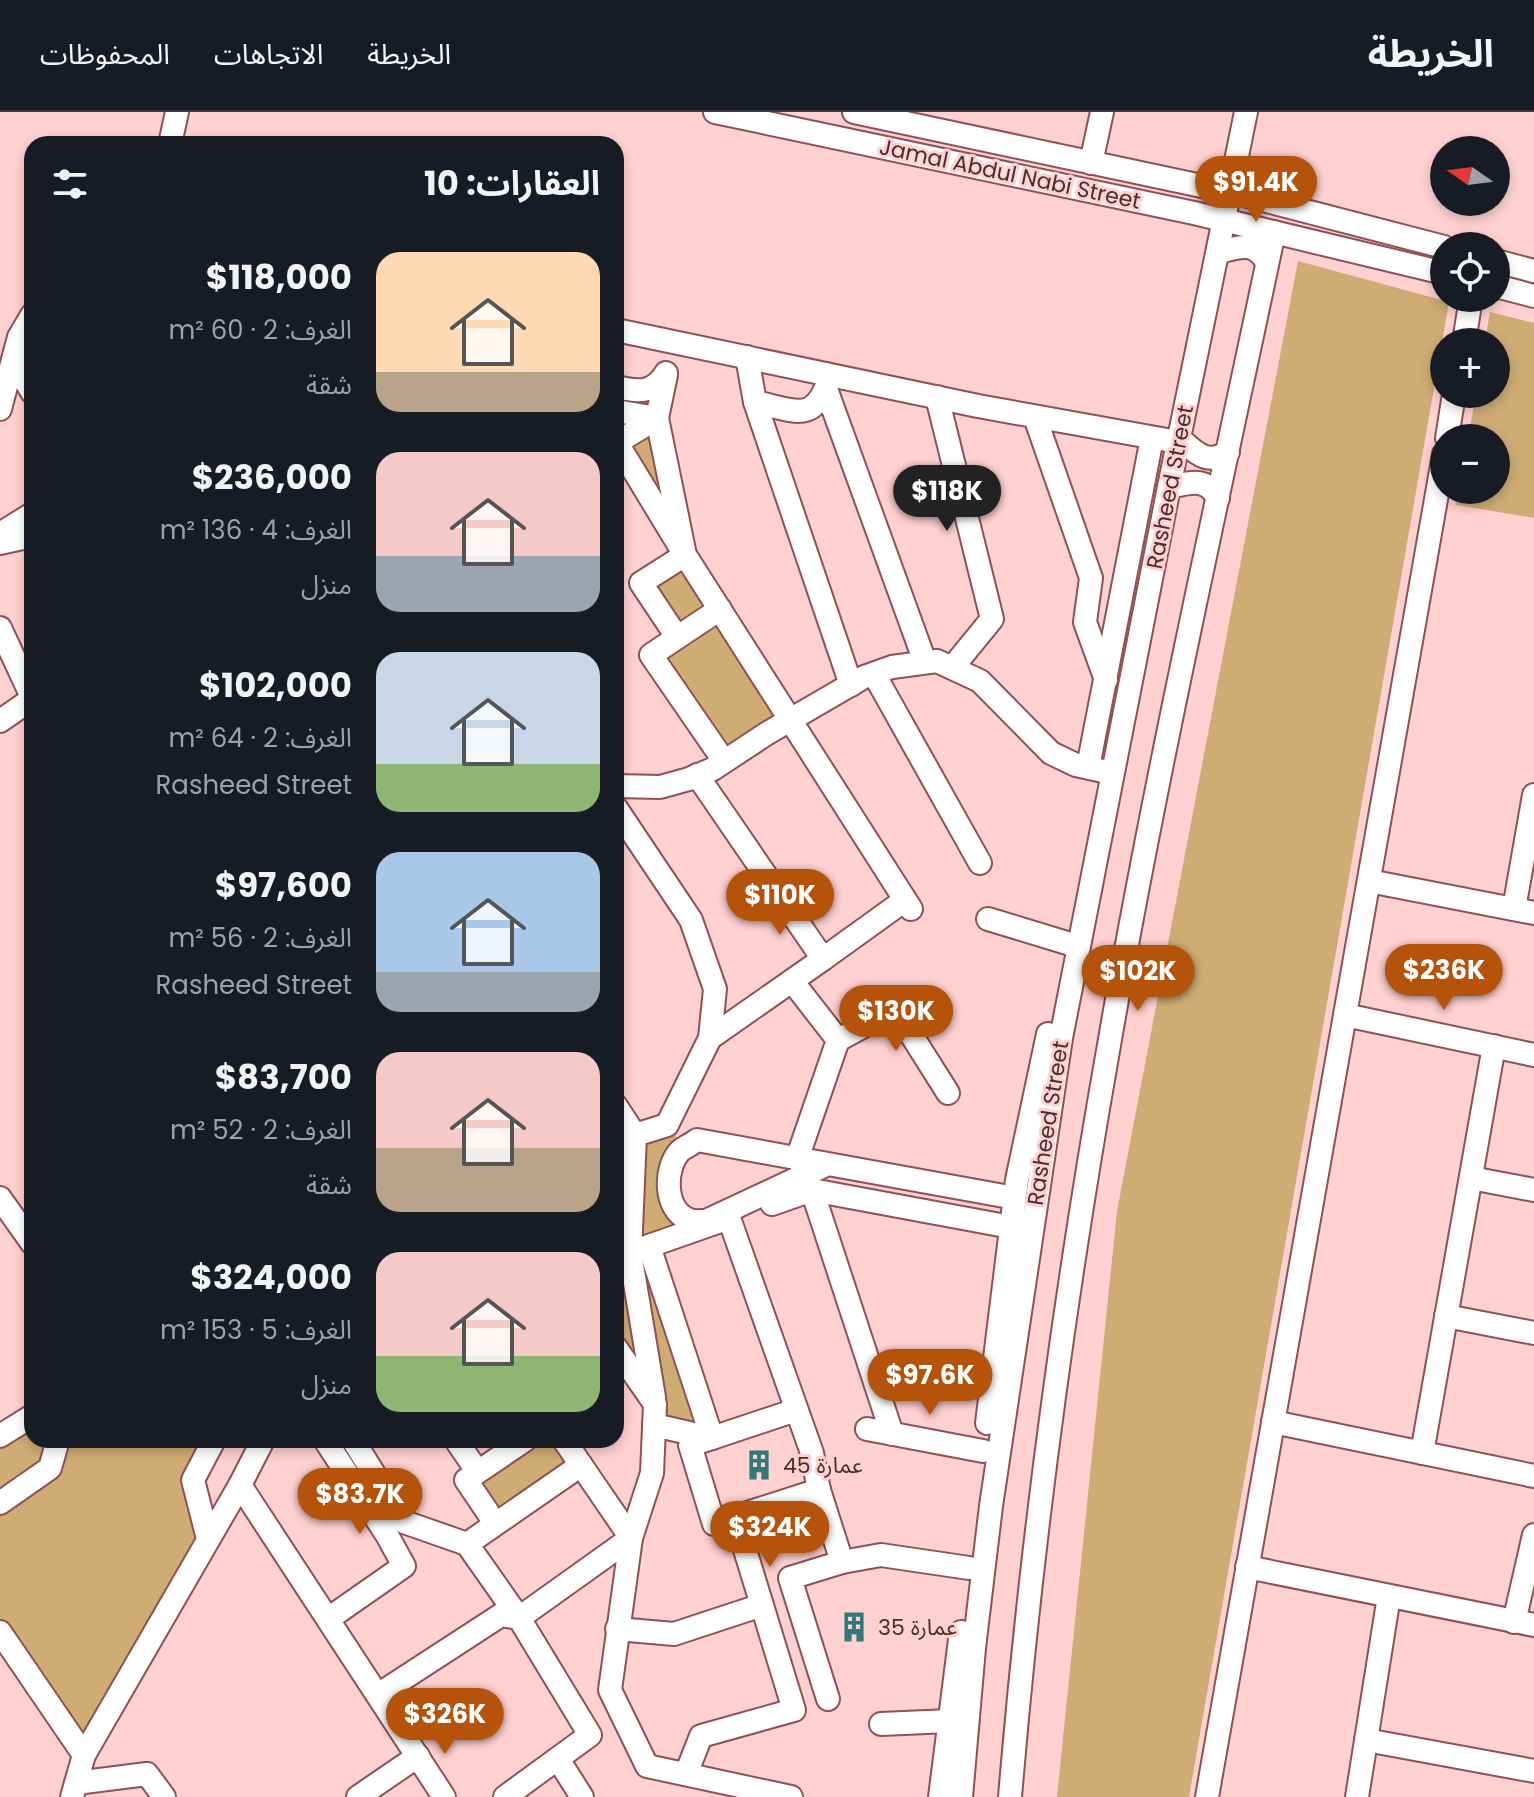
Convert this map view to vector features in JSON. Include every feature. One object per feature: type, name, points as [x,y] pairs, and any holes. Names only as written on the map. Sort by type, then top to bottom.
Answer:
[{"type":"street","points":[[172,136],[177,112]]},
{"type":"street","name":"Jamal Abdul Nabi Street","points":[[715,112],[1274,232],[1430,270]]},
{"type":"street","name":"Jamal Abdul Nabi Street","points":[[854,112],[1229,192],[1430,243]]},
{"type":"street","points":[[1091,163],[1102,112]]},
{"type":"street","name":"Rasheed Street","points":[[961,1797],[991,1506],[1061,1038],[1169,487],[1170,440],[1219,252],[1246,112]]},
{"type":"street","points":[[1010,1797],[1038,1525],[1079,1224],[1126,951],[1274,232]]},
{"type":"street","points":[[1219,252],[1248,246],[1260,252],[1267,263]]},
{"type":"street","points":[[1510,265],[1534,271]]},
{"type":"street","points":[[1510,290],[1534,296]]},
{"type":"street","points":[[0,409],[24,329]]},
{"type":"street","points":[[624,332],[747,357],[829,382],[937,397],[1170,440],[1203,457],[1216,458],[1228,452]]},
{"type":"street","points":[[668,341],[666,375],[657,418],[685,555]]},
{"type":"street","points":[[747,357],[755,402],[851,685]]},
{"type":"street","points":[[13,360],[24,379]]},
{"type":"street","points":[[624,389],[639,392],[655,388],[666,375]]},
{"type":"street","points":[[755,402],[799,411],[811,410],[822,402],[829,382]]},
{"type":"street","points":[[829,382],[925,662]]},
{"type":"street","points":[[937,397],[992,619],[952,668]]},
{"type":"street","points":[[624,412],[657,418]]},
{"type":"street","points":[[1035,417],[1091,578],[1085,622],[1106,681]]},
{"type":"street","points":[[624,438],[657,418]]},
{"type":"street","points":[[940,1797],[1015,1198],[1067,943],[1106,681],[1170,440]]},
{"type":"street","points":[[1095,769],[1170,440]]},
{"type":"street","points":[[624,456],[908,905],[823,959],[710,1038]]},
{"type":"street","points":[[1169,487],[1199,482],[1210,487],[1218,498]]},
{"type":"street","points":[[1207,1797],[1435,504]]},
{"type":"street","points":[[0,534],[24,519]]},
{"type":"street","points":[[0,543],[24,538]]},
{"type":"street","points":[[677,637],[641,583],[685,555]]},
{"type":"street","points":[[720,609],[651,655],[724,761]]},
{"type":"street","points":[[0,628],[24,680]]},
{"type":"street","points":[[624,786],[660,787],[697,775],[874,674],[892,667],[937,661],[980,681],[1051,753],[1076,765],[1095,769]]},
{"type":"street","points":[[874,674],[980,863]]},
{"type":"street","points":[[0,721],[24,704]]},
{"type":"street","points":[[697,775],[823,959]]},
{"type":"street","points":[[1369,881],[1524,911],[1534,795]]},
{"type":"street","points":[[624,820],[691,920],[715,989],[710,1038],[667,1125],[625,1138],[640,1249],[655,1415],[652,1473],[631,1538],[610,1690],[647,1766],[791,1797]]},
{"type":"street","points":[[988,919],[1067,943]]},
{"type":"street","points":[[792,981],[838,1040]]},
{"type":"street","points":[[797,1159],[838,1040],[895,1009],[948,1093]]},
{"type":"street","points":[[1345,1015],[1534,1055]]},
{"type":"street","points":[[1422,1453],[1494,1046]]},
{"type":"street","points":[[667,1125],[685,1148]]},
{"type":"street","points":[[828,1164],[706,1221],[689,1221],[676,1211],[669,1193],[669,1175],[679,1152],[697,1140],[1015,1198]]},
{"type":"street","points":[[1471,1178],[1534,1190]]},
{"type":"street","points":[[640,1249],[812,1190],[1011,1227]]},
{"type":"street","points":[[812,1190],[892,1434]]},
{"type":"street","points":[[0,1198],[24,1232]]},
{"type":"street","points":[[729,1218],[812,1453],[819,1490],[842,1562]]},
{"type":"street","points":[[640,1249],[712,1438]]},
{"type":"street","points":[[1446,1316],[1534,1333]]},
{"type":"street","points":[[624,1362],[655,1415],[712,1438]]},
{"type":"street","points":[[796,1410],[690,1445],[714,1524],[819,1490]]},
{"type":"street","points":[[0,1436],[24,1421]]},
{"type":"street","points":[[1273,1422],[1534,1476]]},
{"type":"street","points":[[867,1429],[983,1451]]},
{"type":"street","points":[[0,1503],[50,1468],[56,1448]]},
{"type":"street","points":[[205,1448],[193,1480],[208,1539]]},
{"type":"street","points":[[164,1797],[147,1774],[74,1790],[84,1755],[259,1448]]},
{"type":"street","points":[[328,1619],[404,1566],[330,1448]]},
{"type":"street","points":[[358,1448],[404,1522],[467,1544],[519,1618],[590,1735],[505,1797]]},
{"type":"street","points":[[461,1448],[477,1471]]},
{"type":"street","points":[[495,1523],[466,1480],[513,1448]]},
{"type":"street","points":[[569,1448],[631,1538]]},
{"type":"street","points":[[467,1544],[581,1465]]},
{"type":"street","points":[[240,1485],[444,1797]]},
{"type":"street","points":[[686,1774],[701,1736],[794,1710],[735,1517]]},
{"type":"street","points":[[1247,1567],[1524,1624],[1534,1535]]},
{"type":"street","points":[[378,1695],[501,1615],[519,1618],[631,1538]]},
{"type":"street","points":[[828,1699],[790,1578],[842,1562],[881,1555],[969,1568]]},
{"type":"street","points":[[1357,1797],[1389,1596]]},
{"type":"street","points":[[617,1629],[674,1634],[762,1605]]},
{"type":"street","points":[[0,1632],[84,1755]]},
{"type":"street","points":[[881,1724],[950,1721]]},
{"type":"street","points":[[1366,1740],[1534,1771]]},
{"type":"street","points":[[358,1797],[418,1756]]},
{"type":"street","points":[[558,1759],[582,1797]]},
{"type":"shaded area","points":[[1298,261],[1430,297],[1430,312],[1447,312],[1444,328],[1430,328],[1431,408],[1189,1797],[1057,1797],[1117,1211]]},
{"type":"shaded area","points":[[1490,312],[1534,323],[1534,518],[1456,505],[1510,504],[1510,424],[1471,424],[1473,408],[1510,408],[1510,328],[1487,328]]},
{"type":"shaded area","points":[[624,387],[655,388],[657,418],[685,554],[624,457]]},
{"type":"shaded area","points":[[685,554],[791,719],[724,761],[651,655],[677,638],[641,583]]},
{"type":"shaded area","points":[[667,1125],[685,1148],[669,1175],[689,1221],[650,1246],[712,1438],[654,1425],[624,1364],[624,1138]]},
{"type":"shaded area","points":[[24,1420],[24,1448],[205,1448],[208,1452],[193,1480],[208,1539],[84,1755],[0,1632],[0,1435]]},
{"type":"shaded area","points":[[513,1448],[569,1448],[581,1465],[495,1523],[466,1480]]},
{"type":"place","name":"عمارة 45","points":[[759,1465]]},
{"type":"place","name":"عمارة 35","points":[[854,1627]]}]
